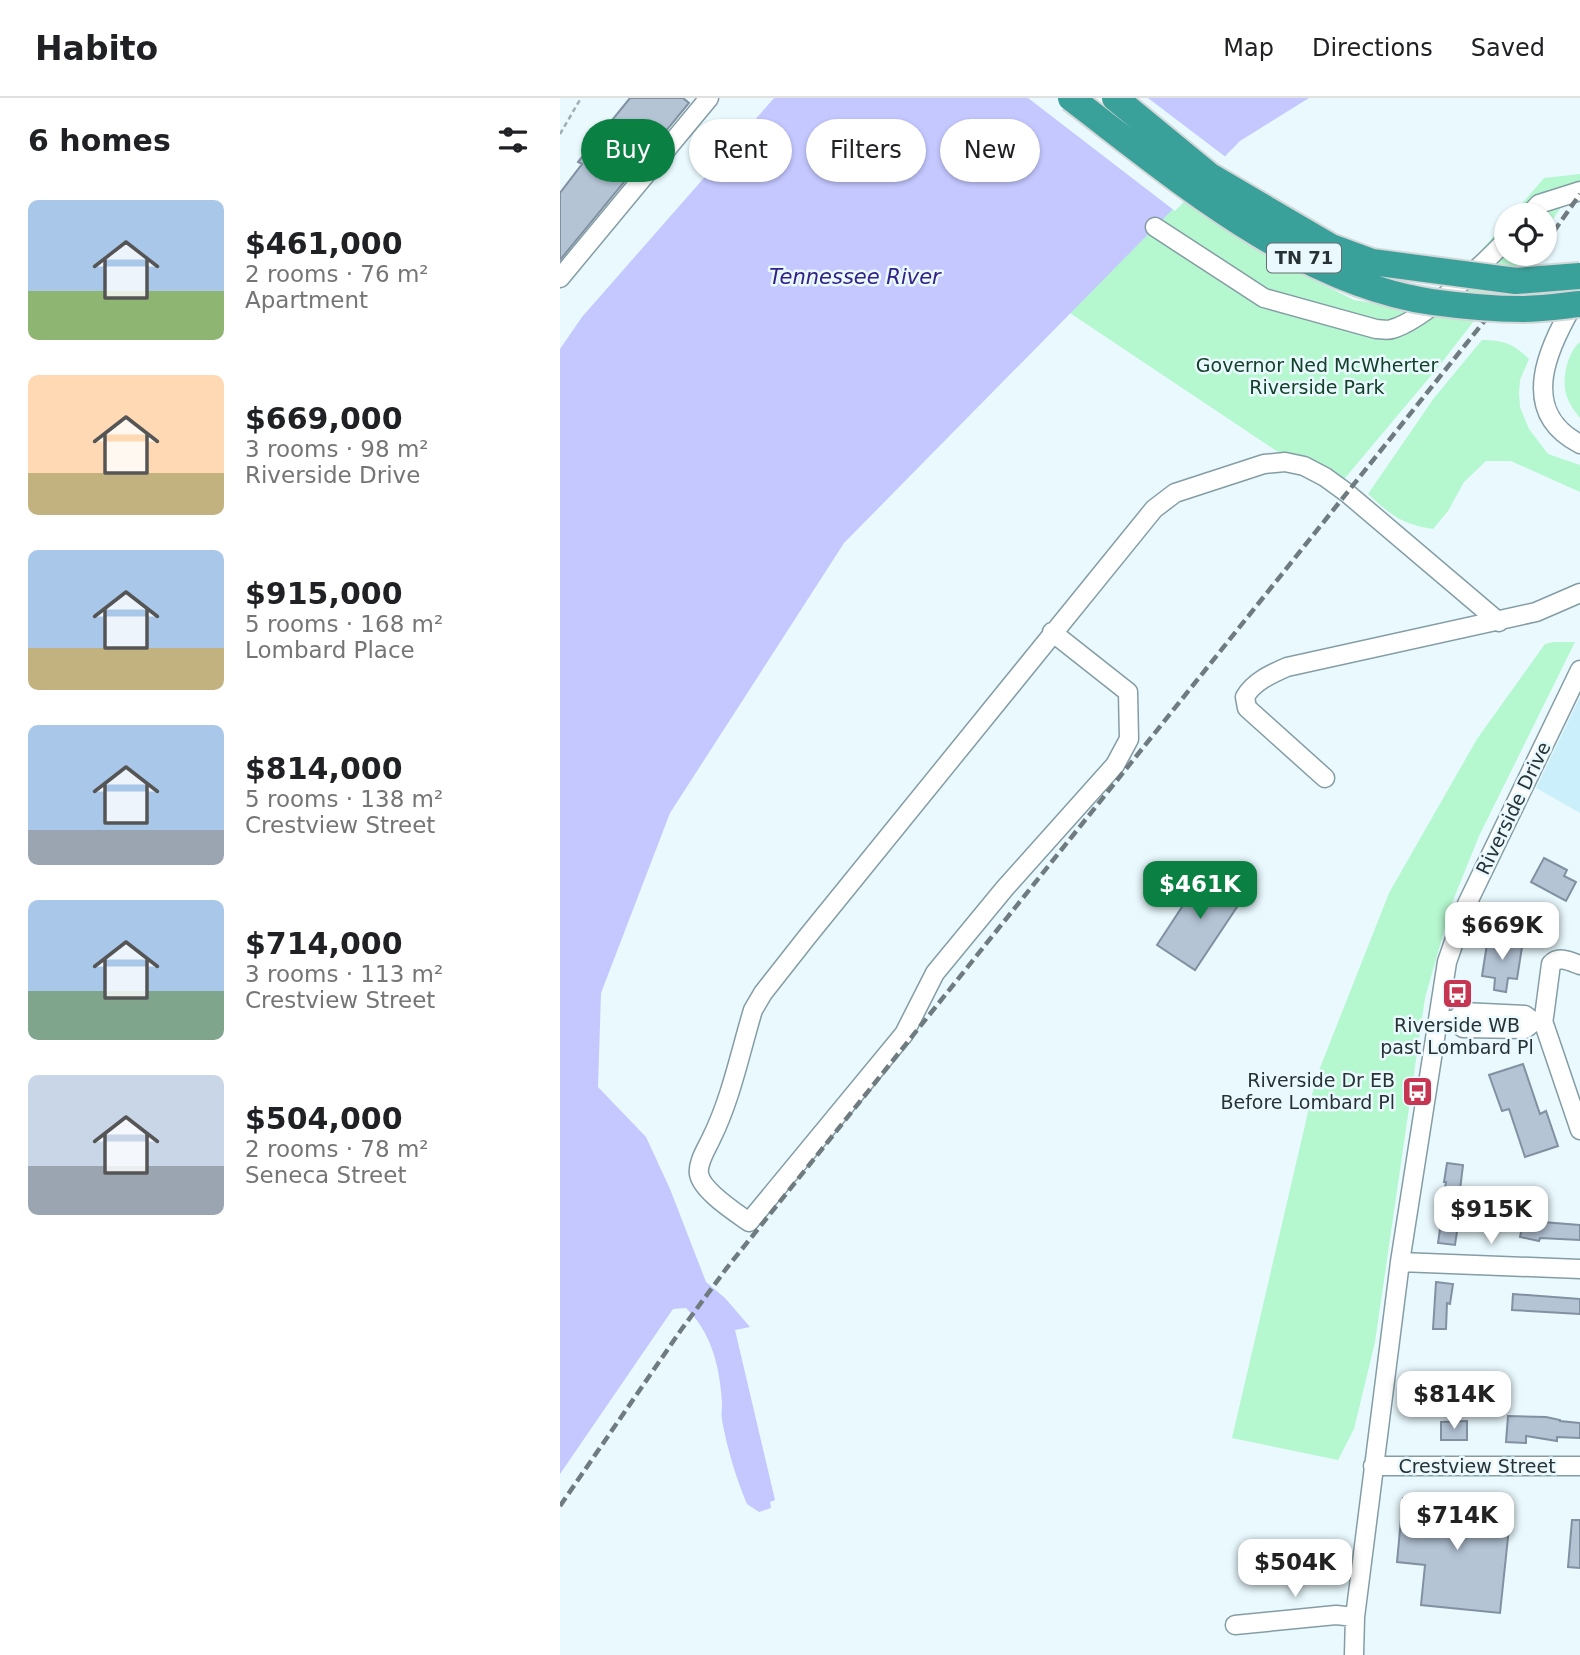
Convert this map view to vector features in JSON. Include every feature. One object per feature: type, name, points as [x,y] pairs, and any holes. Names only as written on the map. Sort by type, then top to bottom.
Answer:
[{"type":"highway","name":"TN 71","points":[[1070,98],[1191,190],[1280,247],[1362,284],[1430,302],[1521,309],[1580,304]]},
{"type":"highway","name":"TN 71","points":[[1115,98],[1210,176],[1331,247],[1372,262],[1516,281],[1580,276]]},
{"type":"street","points":[[560,278],[709,98]]},
{"type":"street","points":[[1542,203],[1580,191]]},
{"type":"street","points":[[1155,227],[1264,298],[1376,329],[1391,330],[1416,318],[1494,253]]},
{"type":"street","points":[[1580,294],[1560,327],[1542,383],[1546,408],[1555,424],[1580,444]]},
{"type":"street","points":[[1052,632],[1128,692],[1129,739],[1120,757],[934,973],[904,1034],[748,1222],[716,1197],[699,1174],[702,1159],[720,1118],[753,1010],[763,993],[1052,632],[1154,509],[1175,493],[1264,464],[1285,462],[1304,466],[1347,493],[1499,621]]},
{"type":"street","points":[[1325,778],[1248,708],[1245,697],[1249,689],[1287,667],[1536,612],[1580,593]]},
{"type":"street","name":"Riverside Drive","points":[[1354,1655],[1355,1617],[1400,1262],[1446,1020],[1447,962],[1467,904],[1580,670]]},
{"type":"street","points":[[1580,965],[1558,959],[1551,964],[1538,1022],[1580,1130]]},
{"type":"street","points":[[1446,1020],[1463,1028],[1525,1029],[1538,1022]]},
{"type":"street","points":[[1400,1262],[1580,1269]]},
{"type":"street","name":"Crestview Street","points":[[1373,1466],[1580,1466]]},
{"type":"street","points":[[1235,1625],[1336,1615],[1355,1617]]},
{"type":"path","points":[[560,134],[581,98]]},
{"type":"shaded area","points":[[1580,697],[1580,813],[1536,788]]},
{"type":"green space","points":[[1580,174],[1580,181],[1557,213],[1557,203],[1522,203],[1544,178]]},
{"type":"green space","name":"Governor Ned McWherter Riverside Park","points":[[1182,199],[1271,259],[1354,300],[1427,312],[1494,236],[1494,266],[1517,266],[1439,366],[1335,490],[1070,313]]},
{"type":"green space","points":[[1482,340],[1508,344],[1529,359],[1520,380],[1520,407],[1529,429],[1548,454],[1580,465],[1580,492],[1511,461],[1486,461],[1464,482],[1448,511],[1433,529],[1404,521],[1368,494],[1434,398]]},
{"type":"green space","points":[[1580,342],[1580,418],[1567,397],[1565,381],[1569,359]]},
{"type":"green space","points":[[1575,642],[1479,836],[1452,903],[1425,998],[1375,1342],[1354,1429],[1338,1460],[1232,1438],[1316,1078],[1389,893],[1477,739],[1545,644]]},
{"type":"water","name":"Tennessee River","points":[[774,98],[1309,98],[1240,141],[844,543],[670,813],[601,993],[598,1087],[646,1137],[670,1189],[706,1282],[725,1298],[750,1327],[735,1330],[775,1500],[770,1502],[771,1508],[759,1512],[747,1504],[732,1463],[722,1420],[721,1390],[713,1352],[702,1328],[686,1308],[673,1309],[560,1474],[560,349],[582,317],[700,182],[792,182],[792,119],[756,119]]},
{"type":"pier","points":[[1028,98],[1148,98],[1227,158],[1175,211]]},
{"type":"building","points":[[630,98],[683,98],[689,103],[675,120],[613,119]]},
{"type":"building","points":[[581,165],[581,182],[624,182],[560,260],[560,193]]},
{"type":"building","points":[[1544,858],[1567,870],[1564,876],[1576,882],[1566,901],[1531,882]]},
{"type":"building","points":[[1205,872],[1243,898],[1195,970],[1157,945]]},
{"type":"building","points":[[1499,934],[1510,935],[1508,945],[1522,947],[1517,979],[1508,978],[1506,992],[1494,990],[1495,978],[1482,976],[1487,944],[1497,946]]},
{"type":"building","points":[[1523,1064],[1540,1114],[1546,1111],[1558,1146],[1525,1157],[1509,1109],[1502,1111],[1489,1075]]},
{"type":"building","points":[[1447,1163],[1463,1165],[1459,1198],[1462,1198],[1455,1245],[1438,1243]]},
{"type":"building","points":[[1533,1216],[1544,1218],[1543,1222],[1580,1225],[1580,1240],[1540,1238],[1539,1241],[1520,1237],[1523,1222],[1531,1223]]},
{"type":"building","points":[[1436,1282],[1453,1284],[1450,1304],[1447,1303],[1446,1329],[1433,1329]]},
{"type":"building","points":[[1513,1294],[1580,1299],[1580,1314],[1512,1310]]},
{"type":"building","points":[[1431,1377],[1452,1378],[1451,1394],[1430,1392]]},
{"type":"building","points":[[1508,1416],[1546,1417],[1580,1423],[1580,1438],[1557,1437],[1557,1441],[1526,1436],[1526,1443],[1506,1442]]},
{"type":"building","points":[[1467,1421],[1467,1440],[1441,1440],[1441,1422]]},
{"type":"building","points":[[1403,1498],[1511,1509],[1500,1613],[1421,1605],[1425,1565],[1397,1562]]},
{"type":"building","points":[[1572,1520],[1580,1520],[1580,1568],[1568,1567]]},
{"type":"railway","points":[[1557,227],[1580,194]]},
{"type":"railway","points":[[560,1506],[726,1269],[1528,266]]},
{"type":"place","name":"Riverside WB past Lombard Pl","points":[[1457,994]]},
{"type":"place","name":"Riverside Dr EB Before Lombard Pl","points":[[1418,1091]]}]
